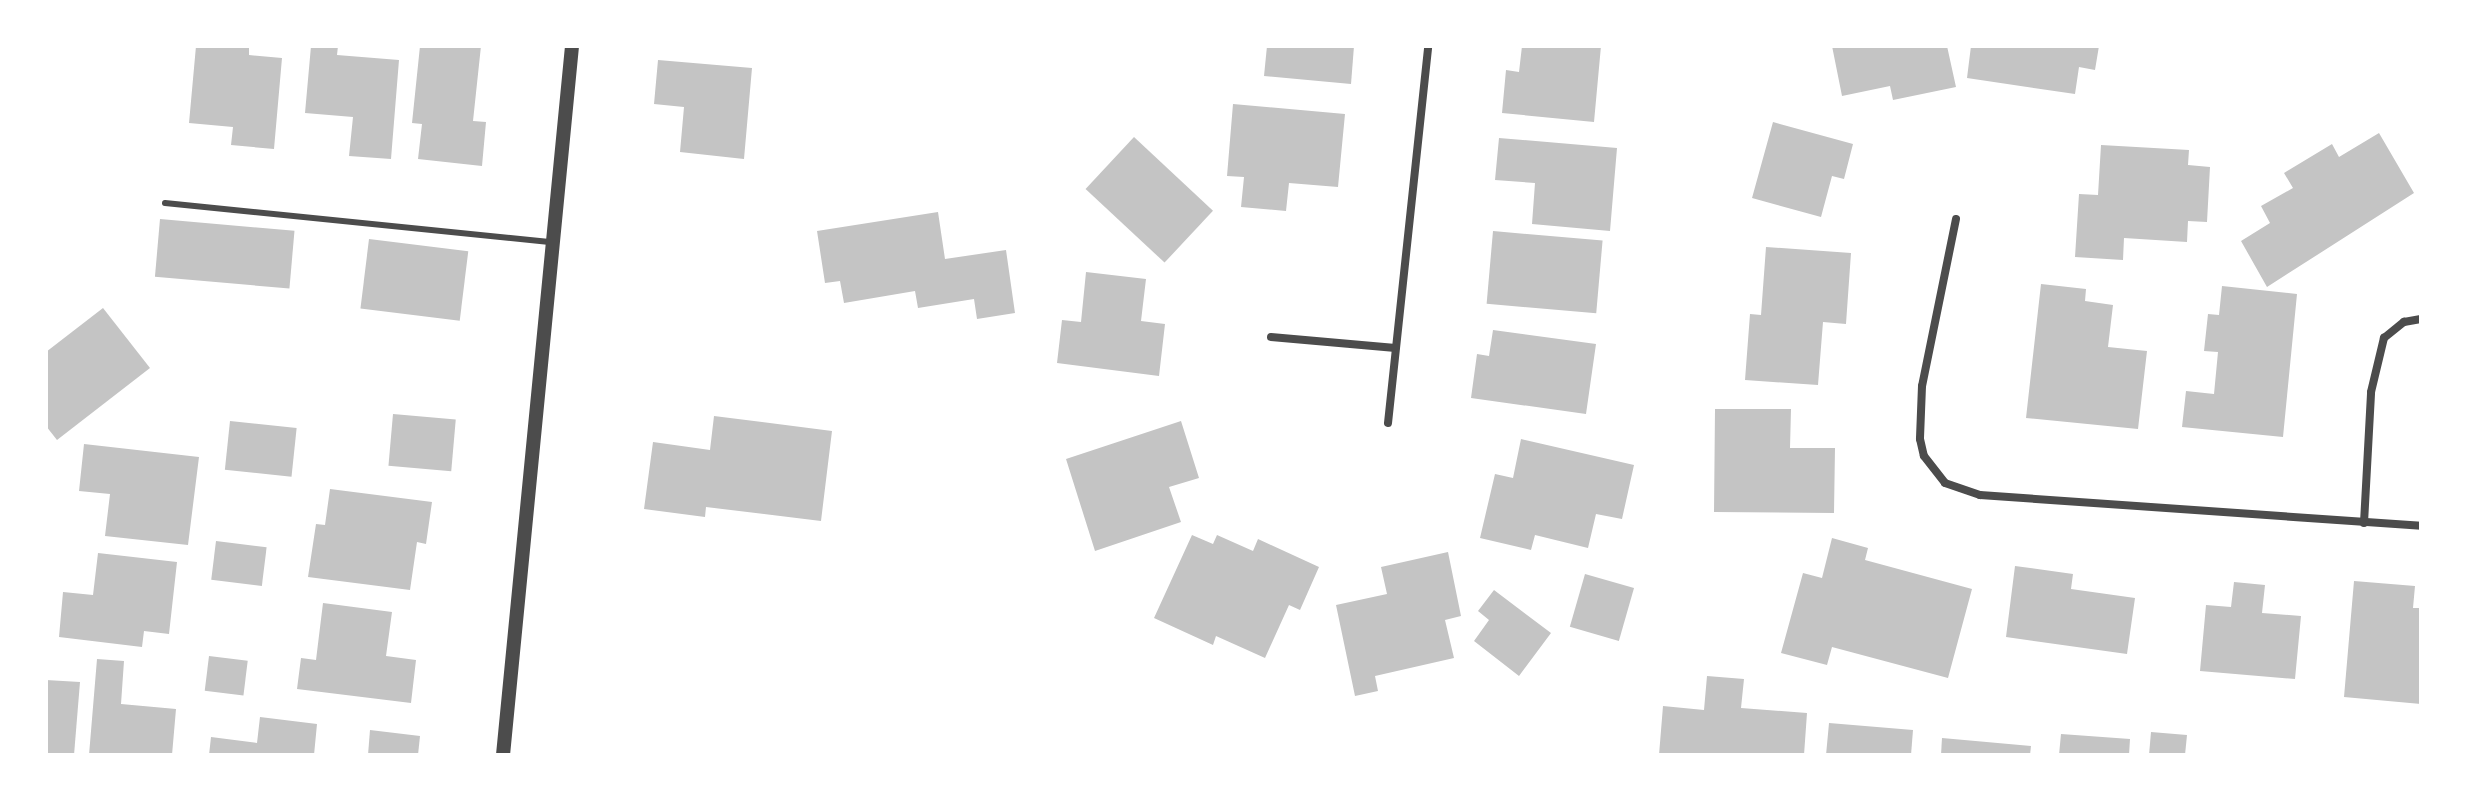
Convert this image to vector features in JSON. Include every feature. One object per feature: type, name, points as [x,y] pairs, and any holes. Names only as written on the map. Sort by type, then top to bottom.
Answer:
[{"type":"street","points":[[503,755],[572,46]]},
{"type":"street","points":[[1388,423],[1428,46]]},
{"type":"street","points":[[1956,219],[1922,386],[1920,439],[1924,456],[1945,483],[1980,495],[2421,526]]},
{"type":"street","points":[[2364,523],[2371,392],[2384,338],[2404,322],[2421,319]]},
{"type":"street","points":[[1271,337],[1396,348]]},
{"type":"lane","points":[[165,203],[555,243]]},
{"type":"building","points":[[196,46],[249,46],[249,55],[282,58],[274,149],[231,145],[233,127],[189,123]]},
{"type":"building","points":[[311,46],[338,46],[337,55],[399,60],[391,159],[349,156],[353,117],[305,113]]},
{"type":"building","points":[[420,46],[481,46],[473,121],[486,122],[482,166],[418,159],[422,124],[412,123]]},
{"type":"building","points":[[1267,46],[1354,46],[1351,84],[1264,76]]},
{"type":"building","points":[[1522,46],[1601,46],[1594,122],[1502,113],[1506,70],[1519,72]]},
{"type":"building","points":[[1832,46],[1947,46],[1956,87],[1893,100],[1890,86],[1842,96]]},
{"type":"building","points":[[1971,46],[2099,46],[2095,70],[2079,67],[2075,94],[1967,78]]},
{"type":"building","points":[[658,60],[752,68],[744,159],[680,152],[684,107],[654,104]]},
{"type":"building","points":[[1233,104],[1345,114],[1338,187],[1289,183],[1286,211],[1241,207],[1244,177],[1227,176]]},
{"type":"building","points":[[1773,122],[1853,144],[1844,179],[1832,176],[1821,217],[1752,198]]},
{"type":"building","points":[[2379,133],[2414,193],[2267,287],[2241,241],[2270,223],[2261,206],[2293,188],[2284,173],[2332,144],[2339,157]]},
{"type":"building","points":[[1134,137],[1213,211],[1165,263],[1086,189]]},
{"type":"building","points":[[1499,138],[1617,148],[1610,231],[1532,224],[1535,183],[1495,180]]},
{"type":"building","points":[[2101,145],[2189,150],[2188,165],[2210,167],[2207,222],[2188,221],[2187,242],[2124,238],[2123,260],[2075,257],[2079,194],[2098,195]]},
{"type":"building","points":[[938,212],[945,259],[1006,250],[1015,313],[977,319],[974,299],[918,308],[915,291],[844,303],[840,281],[825,283],[817,231]]},
{"type":"building","points":[[160,219],[294,231],[289,289],[155,277]]},
{"type":"building","points":[[1493,231],[1603,241],[1596,313],[1487,304]]},
{"type":"building","points":[[369,239],[468,251],[460,321],[360,308]]},
{"type":"building","points":[[1766,247],[1851,253],[1846,324],[1823,322],[1818,385],[1745,380],[1750,314],[1761,315]]},
{"type":"building","points":[[1086,272],[1146,279],[1141,321],[1165,324],[1159,376],[1057,363],[1062,320],[1081,322]]},
{"type":"building","points":[[2041,284],[2086,289],[2085,301],[2113,305],[2108,347],[2147,351],[2138,429],[2026,418]]},
{"type":"building","points":[[2222,286],[2297,294],[2283,437],[2182,427],[2186,391],[2214,394],[2218,352],[2204,351],[2208,314],[2219,315]]},
{"type":"building","points":[[103,308],[150,368],[57,440],[46,426],[46,352]]},
{"type":"building","points":[[1493,330],[1596,344],[1586,414],[1471,398],[1477,354],[1489,356]]},
{"type":"building","points":[[1715,409],[1791,409],[1790,448],[1835,448],[1834,513],[1714,512]]},
{"type":"building","points":[[393,414],[456,419],[451,471],[388,466]]},
{"type":"building","points":[[714,416],[832,431],[821,521],[706,507],[705,517],[644,509],[653,442],[710,450]]},
{"type":"building","points":[[230,421],[297,428],[292,477],[225,470]]},
{"type":"building","points":[[1181,421],[1199,478],[1169,487],[1181,522],[1095,551],[1066,459]]},
{"type":"building","points":[[1521,439],[1634,465],[1622,519],[1596,514],[1588,548],[1535,535],[1531,550],[1480,538],[1495,474],[1513,478]]},
{"type":"building","points":[[84,444],[199,457],[188,545],[105,536],[110,494],[79,491]]},
{"type":"building","points":[[330,489],[432,502],[426,544],[417,542],[410,590],[308,577],[316,524],[325,525]]},
{"type":"building","points":[[1192,535],[1213,544],[1217,535],[1253,551],[1258,539],[1319,567],[1300,610],[1289,605],[1265,658],[1216,636],[1213,645],[1154,618]]},
{"type":"building","points":[[1832,538],[1868,548],[1865,560],[1972,589],[1948,678],[1832,647],[1827,665],[1781,653],[1803,573],[1822,578]]},
{"type":"building","points":[[216,541],[267,547],[262,586],[211,580]]},
{"type":"building","points":[[1448,552],[1461,616],[1445,620],[1454,658],[1375,676],[1378,691],[1355,696],[1336,605],[1387,594],[1381,567]]},
{"type":"building","points":[[98,553],[177,562],[169,634],[144,631],[142,647],[59,637],[63,592],[93,595]]},
{"type":"building","points":[[2015,566],[2073,574],[2071,589],[2135,598],[2127,654],[2006,637]]},
{"type":"building","points":[[1585,574],[1634,588],[1619,641],[1570,627]]},
{"type":"building","points":[[2354,581],[2415,586],[2413,608],[2421,608],[2421,704],[2344,697]]},
{"type":"building","points":[[2234,582],[2265,585],[2262,613],[2301,616],[2295,679],[2200,671],[2206,605],[2231,607]]},
{"type":"building","points":[[1494,590],[1551,633],[1519,676],[1474,641],[1489,620],[1478,611]]},
{"type":"building","points":[[323,603],[392,612],[386,656],[416,660],[411,703],[297,689],[301,658],[316,660]]},
{"type":"building","points":[[209,656],[248,661],[243,695],[205,691]]},
{"type":"building","points":[[97,659],[124,661],[121,704],[176,709],[172,755],[89,755]]},
{"type":"building","points":[[1707,676],[1744,679],[1741,708],[1807,713],[1804,755],[1659,755],[1663,706],[1704,710]]},
{"type":"building","points":[[46,680],[80,682],[74,755],[46,755]]},
{"type":"building","points":[[260,717],[317,724],[314,755],[209,755],[211,737],[257,743]]},
{"type":"building","points":[[1829,723],[1913,730],[1911,755],[1826,755]]},
{"type":"building","points":[[370,730],[420,736],[418,755],[368,755]]},
{"type":"building","points":[[2151,732],[2187,735],[2185,755],[2149,755]]},
{"type":"building","points":[[2061,734],[2130,739],[2129,755],[2059,755]]},
{"type":"building","points":[[1942,738],[2031,746],[2030,755],[1941,755]]}]
